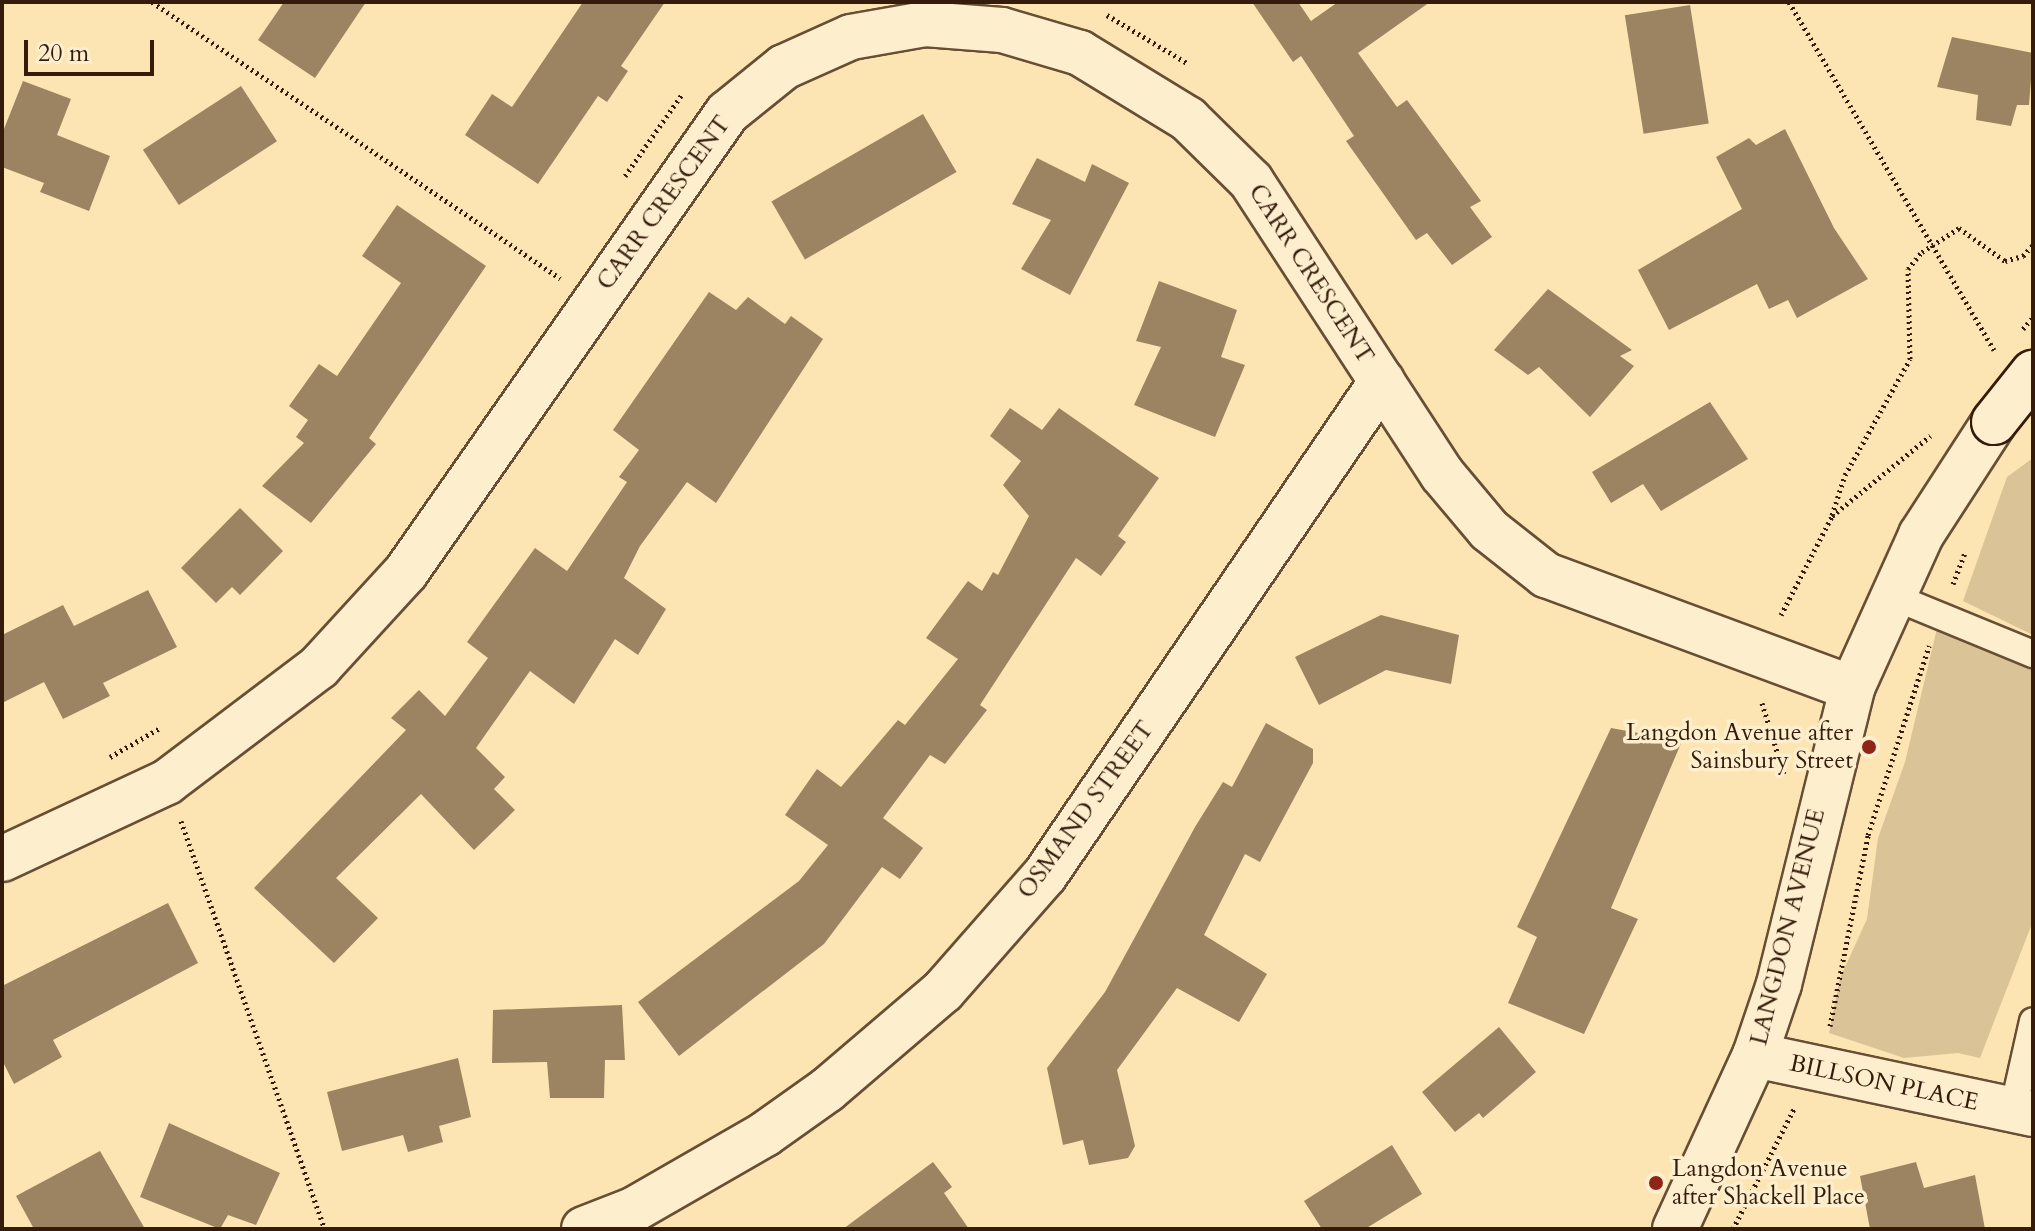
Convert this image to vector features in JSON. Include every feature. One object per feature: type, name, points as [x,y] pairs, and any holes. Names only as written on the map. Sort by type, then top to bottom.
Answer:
[{"type":"street","name":"CARR CRESCENT","points":[[2,859],[167,782],[319,667],[406,572],[727,113],[784,67],[851,37],[925,24],[1002,30],[1080,53],[1154,93],[1251,181],[1442,474],[1489,530],[1546,575],[1852,688]]},
{"type":"street","name":"LANGDON AVENUE","points":[[1675,1229],[1755,1055],[1852,688],[1889,595],[1994,422],[2016,366]]},
{"type":"street","name":"OSMAND STREET","points":[[584,1229],[633,1210],[765,1134],[943,991],[1045,875],[1382,381]]},
{"type":"street","name":"BILLSON PLACE","points":[[1755,1055],[2023,1112]]},
{"type":"lane","points":[[1889,595],[2033,654]]},
{"type":"lane","name":"BILLSON PLACE","points":[[2023,1112],[2033,1021]]},
{"type":"path","points":[[152,2],[560,279]]},
{"type":"path","points":[[1789,2],[1932,245],[2016,366]]},
{"type":"path","points":[[1100,12],[1177,55],[1200,75]]},
{"type":"path","points":[[618,187],[667,109],[689,87]]},
{"type":"path","points":[[1832,516],[1845,475],[1910,359],[1908,269],[1932,245],[1959,228],[2005,261],[2023,256],[2033,245]]},
{"type":"path","points":[[552,292],[569,266]]},
{"type":"path","points":[[1733,1229],[1829,1033],[1868,835],[1908,699],[1968,545]]},
{"type":"path","points":[[1766,612],[1795,621]]},
{"type":"path","points":[[97,763],[163,726]]},
{"type":"path","points":[[150,734],[325,1229]]},
{"type":"shaded area","points":[[2033,458],[2033,635],[1963,601],[2007,477]]},
{"type":"shaded area","points":[[1940,616],[2033,654],[2033,921],[1980,1058],[1958,1053],[1904,1058],[1829,1033],[1840,978],[1867,919],[1878,838],[1905,762]]},
{"type":"building","points":[[284,2],[366,2],[315,78],[258,40]]},
{"type":"building","points":[[583,2],[665,2],[621,66],[628,71],[607,102],[598,96],[538,184],[465,135],[492,94],[512,107]]},
{"type":"building","points":[[1252,2],[1298,2],[1311,21],[1338,2],[1430,2],[1358,53],[1397,107],[1407,100],[1481,201],[1470,207],[1492,237],[1452,265],[1427,233],[1416,240],[1346,141],[1354,136],[1301,56],[1293,62]]},
{"type":"building","points":[[1690,5],[1709,124],[1644,134],[1625,15]]},
{"type":"building","points":[[1952,37],[2033,53],[2029,105],[2017,105],[2011,126],[1976,120],[1978,95],[1937,87]]},
{"type":"building","points":[[23,81],[71,99],[57,135],[110,156],[89,211],[40,192],[44,183],[2,167],[2,134]]},
{"type":"building","points":[[241,86],[277,141],[179,205],[143,150]]},
{"type":"building","points":[[923,114],[956,172],[805,260],[771,202]]},
{"type":"building","points":[[1785,129],[1834,228],[1868,279],[1797,318],[1788,300],[1769,309],[1757,284],[1669,330],[1638,270],[1742,209],[1716,157],[1749,138],[1756,145]]},
{"type":"building","points":[[1037,158],[1085,182],[1092,164],[1129,183],[1070,295],[1021,269],[1051,220],[1012,204]]},
{"type":"building","points":[[397,205],[486,266],[369,438],[376,444],[311,523],[262,486],[304,443],[296,437],[308,420],[289,406],[319,364],[337,376],[401,283],[362,256]]},
{"type":"building","points":[[1159,281],[1237,310],[1221,357],[1245,365],[1215,437],[1134,405],[1161,347],[1136,341]]},
{"type":"building","points":[[1548,289],[1632,350],[1620,356],[1634,366],[1590,417],[1539,367],[1528,375],[1494,350]]},
{"type":"building","points":[[709,292],[736,310],[748,297],[785,324],[791,316],[823,339],[716,503],[687,482],[640,546],[624,578],[666,609],[638,655],[615,639],[574,704],[530,671],[476,748],[505,777],[494,789],[515,810],[474,850],[421,794],[336,878],[378,918],[334,963],[254,888],[406,730],[391,718],[419,690],[445,716],[488,658],[467,642],[535,548],[567,571],[627,482],[619,477],[639,450],[613,430]]},
{"type":"building","points":[[1710,402],[1748,459],[1661,511],[1643,484],[1611,503],[1592,472]]},
{"type":"building","points":[[1010,408],[1042,430],[1059,408],[1159,478],[1118,536],[1126,542],[1101,576],[1076,558],[980,705],[987,710],[945,764],[930,755],[883,818],[923,848],[900,879],[882,867],[824,944],[679,1056],[638,1002],[799,881],[828,845],[785,815],[817,769],[841,787],[898,720],[905,725],[958,659],[926,638],[968,581],[982,591],[993,572],[998,575],[1029,516],[1003,485],[1021,461],[990,436]]},
{"type":"building","points":[[240,508],[283,551],[240,595],[232,587],[216,603],[181,568]]},
{"type":"building","points":[[148,590],[177,647],[103,683],[110,696],[63,719],[44,682],[2,703],[2,635],[63,605],[74,626]]},
{"type":"building","points":[[1381,615],[1459,635],[1451,684],[1386,670],[1319,705],[1295,657]]},
{"type":"building","points":[[1266,723],[1313,749],[1313,763],[1260,862],[1245,854],[1204,935],[1267,974],[1239,1022],[1177,988],[1117,1070],[1135,1146],[1128,1158],[1089,1165],[1083,1140],[1063,1145],[1047,1068],[1105,992],[1195,827],[1223,782],[1232,787]]},
{"type":"building","points":[[1611,728],[1682,741],[1611,908],[1638,919],[1584,1034],[1508,1003],[1537,937],[1517,927]]},
{"type":"building","points":[[168,903],[198,963],[53,1040],[62,1057],[14,1084],[2,1060],[2,986]]},
{"type":"building","points":[[622,1005],[625,1060],[605,1060],[604,1098],[550,1098],[547,1062],[492,1063],[493,1010]]},
{"type":"building","points":[[1499,1027],[1536,1072],[1483,1118],[1479,1113],[1455,1132],[1422,1092]]},
{"type":"building","points":[[458,1058],[471,1117],[439,1126],[443,1142],[408,1152],[403,1135],[342,1151],[327,1092]]},
{"type":"building","points":[[169,1123],[280,1173],[256,1225],[228,1215],[220,1229],[140,1197]]},
{"type":"building","points":[[1392,1145],[1422,1194],[1365,1229],[1322,1229],[1304,1201]]},
{"type":"building","points":[[100,1151],[145,1229],[34,1229],[16,1196]]},
{"type":"building","points":[[933,1162],[952,1187],[944,1193],[969,1229],[843,1229]]},
{"type":"building","points":[[1916,1162],[1924,1188],[1975,1175],[1985,1229],[1870,1229],[1860,1176]]},
{"type":"place","name":"Langdon Avenue after Sainsbury Street","points":[[1869,747]]},
{"type":"place","name":"Langdon Avenue after Shackell Place","points":[[1656,1183]]}]
